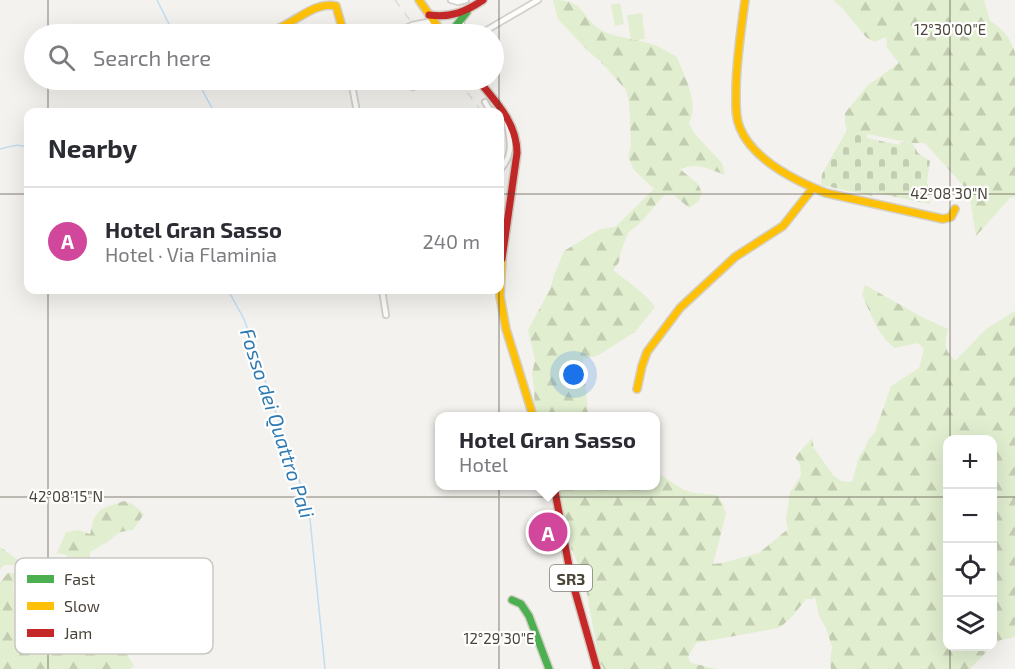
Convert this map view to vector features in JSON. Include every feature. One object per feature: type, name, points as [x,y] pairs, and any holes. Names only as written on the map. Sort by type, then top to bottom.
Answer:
[{"type":"street","points":[[419,0],[435,24]]},
{"type":"street","points":[[451,0],[458,2],[466,0]]},
{"type":"street","points":[[450,24],[483,0]]},
{"type":"street","points":[[497,24],[538,0]]},
{"type":"street","points":[[745,0],[736,70],[736,110],[740,128],[753,149],[764,160],[777,169],[826,193],[943,219],[951,217],[955,209]]},
{"type":"street","points":[[286,24],[314,5],[330,2],[336,6],[341,24]]},
{"type":"street","points":[[415,24],[442,16],[458,17]]},
{"type":"street","points":[[456,24],[458,17]]},
{"type":"street","points":[[458,17],[461,24]]},
{"type":"street","points":[[353,90],[357,108]]},
{"type":"street","points":[[485,90],[497,108]]},
{"type":"street","points":[[485,102],[488,108]]},
{"type":"street","points":[[504,118],[516,135],[518,148],[504,246]]},
{"type":"street","points":[[504,125],[510,147],[504,164]]},
{"type":"street","points":[[638,389],[647,352],[680,308],[735,257],[783,226],[813,188]]},
{"type":"street","points":[[383,294],[386,315]]},
{"type":"street","points":[[501,294],[506,330],[531,412]]},
{"type":"street","name":"SR3","points":[[555,490],[571,577],[597,669]]},
{"type":"street","points":[[512,600],[522,604],[549,669]]},
{"type":"green space","points":[[553,0],[570,2],[580,8],[602,31],[652,44],[677,57],[692,100],[693,108],[689,123],[694,133],[722,163],[725,175],[698,166],[680,169],[698,184],[702,193],[698,202],[689,208],[674,195],[664,195],[643,220],[628,233],[619,262],[613,270],[641,292],[655,307],[635,332],[597,356],[583,359],[588,412],[535,412],[532,374],[535,360],[528,330],[550,289],[564,251],[600,229],[615,227],[654,189],[634,170],[628,157],[631,145],[629,103],[626,90],[558,19]]},
{"type":"green space","points":[[833,0],[984,0],[990,21],[999,27],[1009,39],[1015,53],[1015,196],[1010,198],[976,236],[969,192],[925,143],[912,143],[847,130],[845,113],[868,85],[899,63],[887,48],[886,37],[874,42],[866,37]]},
{"type":"green space","points":[[620,3],[624,24],[615,26],[611,5]]},
{"type":"green space","points":[[642,13],[645,39],[631,41],[627,15]]},
{"type":"green space","points":[[847,130],[867,134],[867,138],[900,145],[900,142],[912,143],[918,153],[930,161],[927,182],[930,204],[873,192],[872,196],[821,185],[822,174]]},
{"type":"green space","points":[[865,285],[948,329],[946,347],[955,361],[986,329],[1015,311],[1015,637],[997,642],[997,435],[943,435],[943,651],[987,651],[970,669],[831,669],[832,647],[826,628],[819,616],[815,597],[806,599],[791,618],[779,628],[696,643],[688,657],[691,663],[717,669],[604,669],[599,660],[584,578],[571,548],[570,534],[553,490],[660,490],[660,475],[684,490],[717,495],[723,504],[726,514],[713,564],[759,553],[788,529],[786,519],[790,492],[801,475],[800,465],[795,457],[812,438],[814,448],[833,475],[841,481],[852,482],[859,457],[875,432],[891,386],[919,368],[924,349],[918,343],[895,348],[884,338],[862,295]]},
{"type":"green space","points":[[124,501],[134,505],[144,514],[133,530],[120,532],[90,552],[90,558],[67,558],[67,555],[57,553],[66,532],[78,530],[90,534],[94,518],[101,509]]},
{"type":"green space","points":[[0,547],[15,558],[15,565],[5,565],[0,569]]},
{"type":"green space","points":[[8,573],[15,573],[13,590],[15,654],[127,654],[134,666],[130,669],[0,669],[0,582]]},
{"type":"waterway","name":"Fosso dei Quattro Pali","points":[[157,0],[169,24]]},
{"type":"waterway","name":"Fosso dei Quattro Pali","points":[[202,90],[212,108]]},
{"type":"waterway","points":[[0,149],[24,146]]},
{"type":"waterway","name":"Fosso dei Quattro Pali","points":[[230,294],[244,319],[309,509],[325,669]]},
{"type":"railway","points":[[395,0],[413,24]]},
{"type":"railway","points":[[466,90],[479,108]]},
{"type":"traffic: fast","points":[[457,24],[467,12]]},
{"type":"traffic: fast","points":[[512,600],[521,604],[529,616],[549,669]]},
{"type":"traffic: slow","points":[[419,0],[436,24]]},
{"type":"traffic: slow","points":[[745,0],[737,69],[736,110],[740,128],[755,150],[789,176],[826,193],[943,219],[951,217],[955,209]]},
{"type":"traffic: slow","points":[[287,24],[310,10],[329,5],[336,6],[341,24]]},
{"type":"traffic: slow","points":[[637,389],[647,352],[680,308],[735,257],[783,226],[813,188]]},
{"type":"traffic: slow","points":[[500,294],[506,329],[532,412]]},
{"type":"traffic: jam","points":[[429,15],[444,16],[458,13],[483,0]]},
{"type":"traffic: jam","points":[[487,90],[500,108]]},
{"type":"traffic: jam","points":[[504,113],[513,132],[517,153],[504,245]]},
{"type":"traffic: jam","points":[[555,490],[571,577],[597,669]]},
{"type":"place","name":"Hotel Gran Sasso","points":[[548,532]]}]
